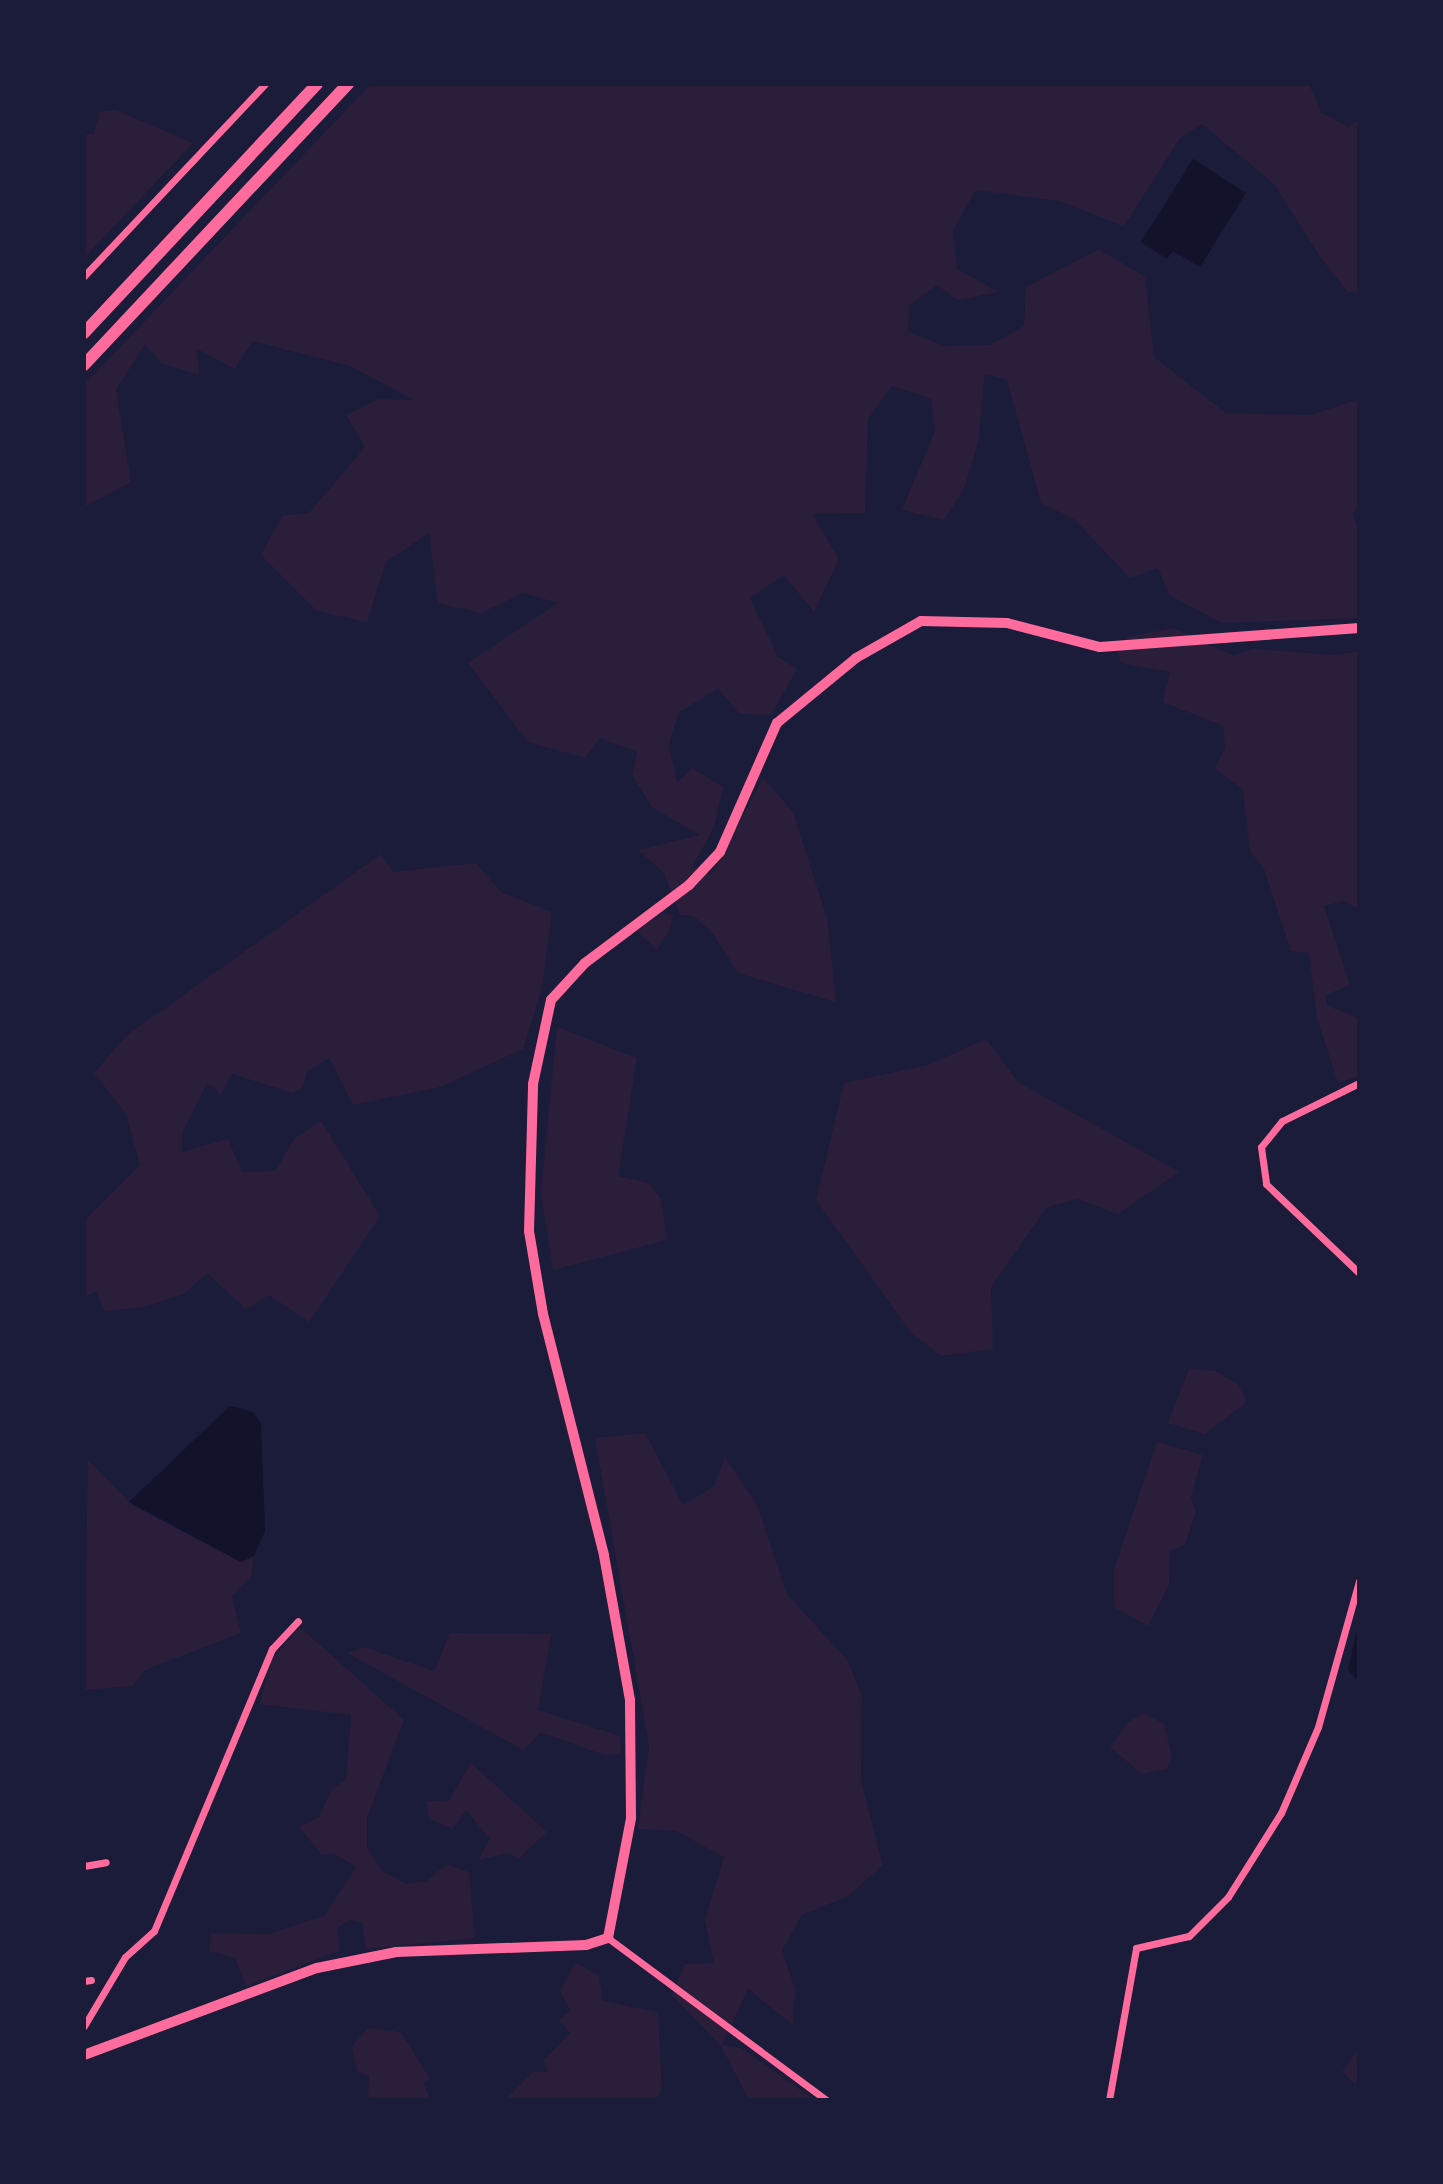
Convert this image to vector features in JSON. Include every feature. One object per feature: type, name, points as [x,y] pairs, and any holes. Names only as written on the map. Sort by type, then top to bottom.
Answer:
[{"type":"highway","points":[[84,333],[317,84]]},
{"type":"highway","points":[[84,365],[348,84]]},
{"type":"street","points":[[84,276],[265,84]]},
{"type":"street","points":[[608,1938],[631,1818],[630,1700],[604,1555],[543,1314],[529,1231],[533,1084],[551,1000],[585,963],[689,885],[720,852],[777,723],[856,658],[921,621],[1007,623],[1100,647],[1359,628]]},
{"type":"street","points":[[1359,1083],[1282,1121],[1261,1147],[1266,1184],[1359,1273]]},
{"type":"street","points":[[1109,2100],[1136,1948],[1189,1936],[1228,1897],[1281,1813],[1318,1727],[1359,1581]]},
{"type":"street","points":[[84,2026],[125,1957],[154,1931],[272,1649],[298,1621]]},
{"type":"street","points":[[84,1866],[106,1862]]},
{"type":"street","points":[[84,2055],[317,1968],[396,1952],[586,1945],[608,1938]]},
{"type":"street","points":[[608,1938],[826,2100]]},
{"type":"shaded area","points":[[371,84],[1309,84],[1322,113],[1349,127],[1359,119],[1359,293],[1348,292],[1321,258],[1274,184],[1202,124],[1180,138],[1124,226],[1059,201],[976,190],[953,230],[957,269],[999,292],[958,300],[937,285],[910,305],[908,331],[944,346],[990,345],[1024,326],[1026,287],[1099,249],[1145,277],[1154,357],[1226,413],[1311,415],[1359,399],[1359,505],[1353,513],[1359,536],[1359,618],[1222,623],[1169,595],[1158,568],[1130,578],[1074,519],[1041,503],[1007,380],[985,374],[978,443],[964,489],[944,520],[902,510],[935,431],[931,399],[892,386],[868,419],[865,513],[812,514],[839,559],[814,612],[784,575],[750,598],[778,657],[797,669],[771,715],[740,714],[718,689],[679,712],[669,744],[677,783],[692,768],[723,787],[714,827],[693,866],[712,874],[763,778],[793,812],[827,918],[836,1002],[738,973],[713,934],[694,916],[680,915],[664,873],[638,850],[700,835],[652,807],[632,775],[637,752],[600,738],[585,758],[528,742],[468,663],[558,603],[523,593],[481,613],[438,603],[429,533],[386,562],[367,622],[317,611],[261,555],[282,516],[309,513],[365,447],[346,415],[378,399],[414,400],[350,366],[253,341],[235,369],[197,349],[199,375],[161,363],[145,344],[116,390],[131,482],[84,507],[84,385]]},
{"type":"shaded area","points":[[116,110],[193,143],[84,258],[84,135],[94,134],[99,112]]},
{"type":"shaded area","points":[[1193,159],[1246,193],[1200,267],[1173,251],[1167,259],[1141,242]]},
{"type":"shaded area","points":[[1173,628],[1233,655],[1254,649],[1333,655],[1359,651],[1359,909],[1343,901],[1324,906],[1350,985],[1326,995],[1326,1005],[1359,1019],[1359,1076],[1338,1083],[1317,1018],[1309,953],[1291,951],[1264,869],[1250,851],[1243,790],[1215,768],[1225,748],[1223,726],[1163,702],[1170,672],[1121,663],[1118,654],[1128,637]]},
{"type":"shaded area","points":[[381,854],[393,872],[476,863],[501,892],[552,912],[542,988],[523,1049],[440,1087],[353,1105],[329,1058],[307,1072],[303,1087],[293,1093],[232,1074],[221,1094],[207,1083],[182,1133],[182,1152],[228,1139],[242,1172],[275,1171],[295,1138],[321,1121],[380,1216],[309,1322],[269,1295],[246,1309],[207,1273],[184,1294],[145,1307],[105,1311],[96,1291],[84,1298],[84,1221],[140,1165],[126,1114],[94,1073],[126,1036]]},
{"type":"shaded area","points":[[663,913],[673,915],[671,927],[657,950],[637,931]]},
{"type":"shaded area","points":[[557,1027],[637,1058],[618,1176],[649,1183],[661,1199],[667,1240],[553,1270],[541,1192]]},
{"type":"shaded area","points":[[986,1039],[1018,1082],[1179,1172],[1118,1214],[1078,1199],[1047,1207],[991,1287],[993,1349],[941,1356],[912,1334],[816,1200],[844,1083],[928,1065]]},
{"type":"shaded area","points":[[1189,1369],[1215,1371],[1238,1384],[1247,1402],[1205,1434],[1168,1423]]},
{"type":"shaded area","points":[[230,1406],[253,1412],[261,1423],[265,1531],[254,1556],[241,1562],[129,1502]]},
{"type":"shaded area","points":[[645,1433],[683,1505],[714,1486],[725,1457],[758,1507],[787,1594],[848,1661],[862,1696],[861,1781],[883,1865],[848,1896],[802,1915],[782,1950],[795,1989],[793,2025],[748,1989],[722,2045],[741,2048],[815,2100],[749,2100],[721,2046],[672,1995],[685,1964],[714,1963],[705,1920],[724,1857],[676,1831],[638,1829],[649,1746],[595,1438]]},
{"type":"shaded area","points":[[1157,1442],[1203,1455],[1191,1497],[1196,1512],[1185,1545],[1170,1551],[1169,1585],[1148,1626],[1114,1607],[1114,1570]]},
{"type":"shaded area","points":[[88,1460],[132,1505],[241,1562],[254,1556],[251,1577],[232,1596],[241,1633],[145,1670],[133,1686],[84,1690]]},
{"type":"shaded area","points":[[1359,1620],[1359,1682],[1348,1670]]},
{"type":"shaded area","points":[[300,1627],[404,1720],[367,1818],[367,1848],[381,1870],[406,1884],[427,1881],[446,1864],[469,1872],[475,1938],[366,1949],[362,1922],[351,1920],[338,1927],[339,1951],[246,1986],[235,1958],[209,1951],[211,1933],[269,1934],[325,1915],[356,1867],[333,1853],[322,1855],[299,1827],[319,1817],[332,1789],[346,1780],[351,1715],[259,1704],[273,1658]]},
{"type":"shaded area","points":[[450,1633],[551,1634],[538,1710],[620,1736],[621,1754],[604,1755],[541,1732],[523,1750],[347,1653],[364,1647],[434,1671]]},
{"type":"shaded area","points":[[1144,1713],[1164,1724],[1172,1755],[1167,1769],[1142,1774],[1110,1747],[1128,1722]]},
{"type":"shaded area","points":[[471,1763],[547,1832],[518,1859],[508,1853],[478,1860],[490,1839],[466,1810],[453,1829],[429,1819],[426,1802],[449,1800]]},
{"type":"shaded area","points":[[575,1962],[599,1976],[603,2001],[658,2012],[662,2090],[654,2100],[505,2100],[533,2072],[547,2072],[544,2060],[570,2033],[559,2020],[570,2011],[560,1991]]},
{"type":"shaded area","points":[[368,2028],[401,2032],[430,2079],[423,2083],[431,2100],[368,2100],[369,2076],[357,2071],[352,2046]]},
{"type":"shaded area","points":[[1359,2048],[1359,2078],[1355,2084],[1342,2072]]}]
